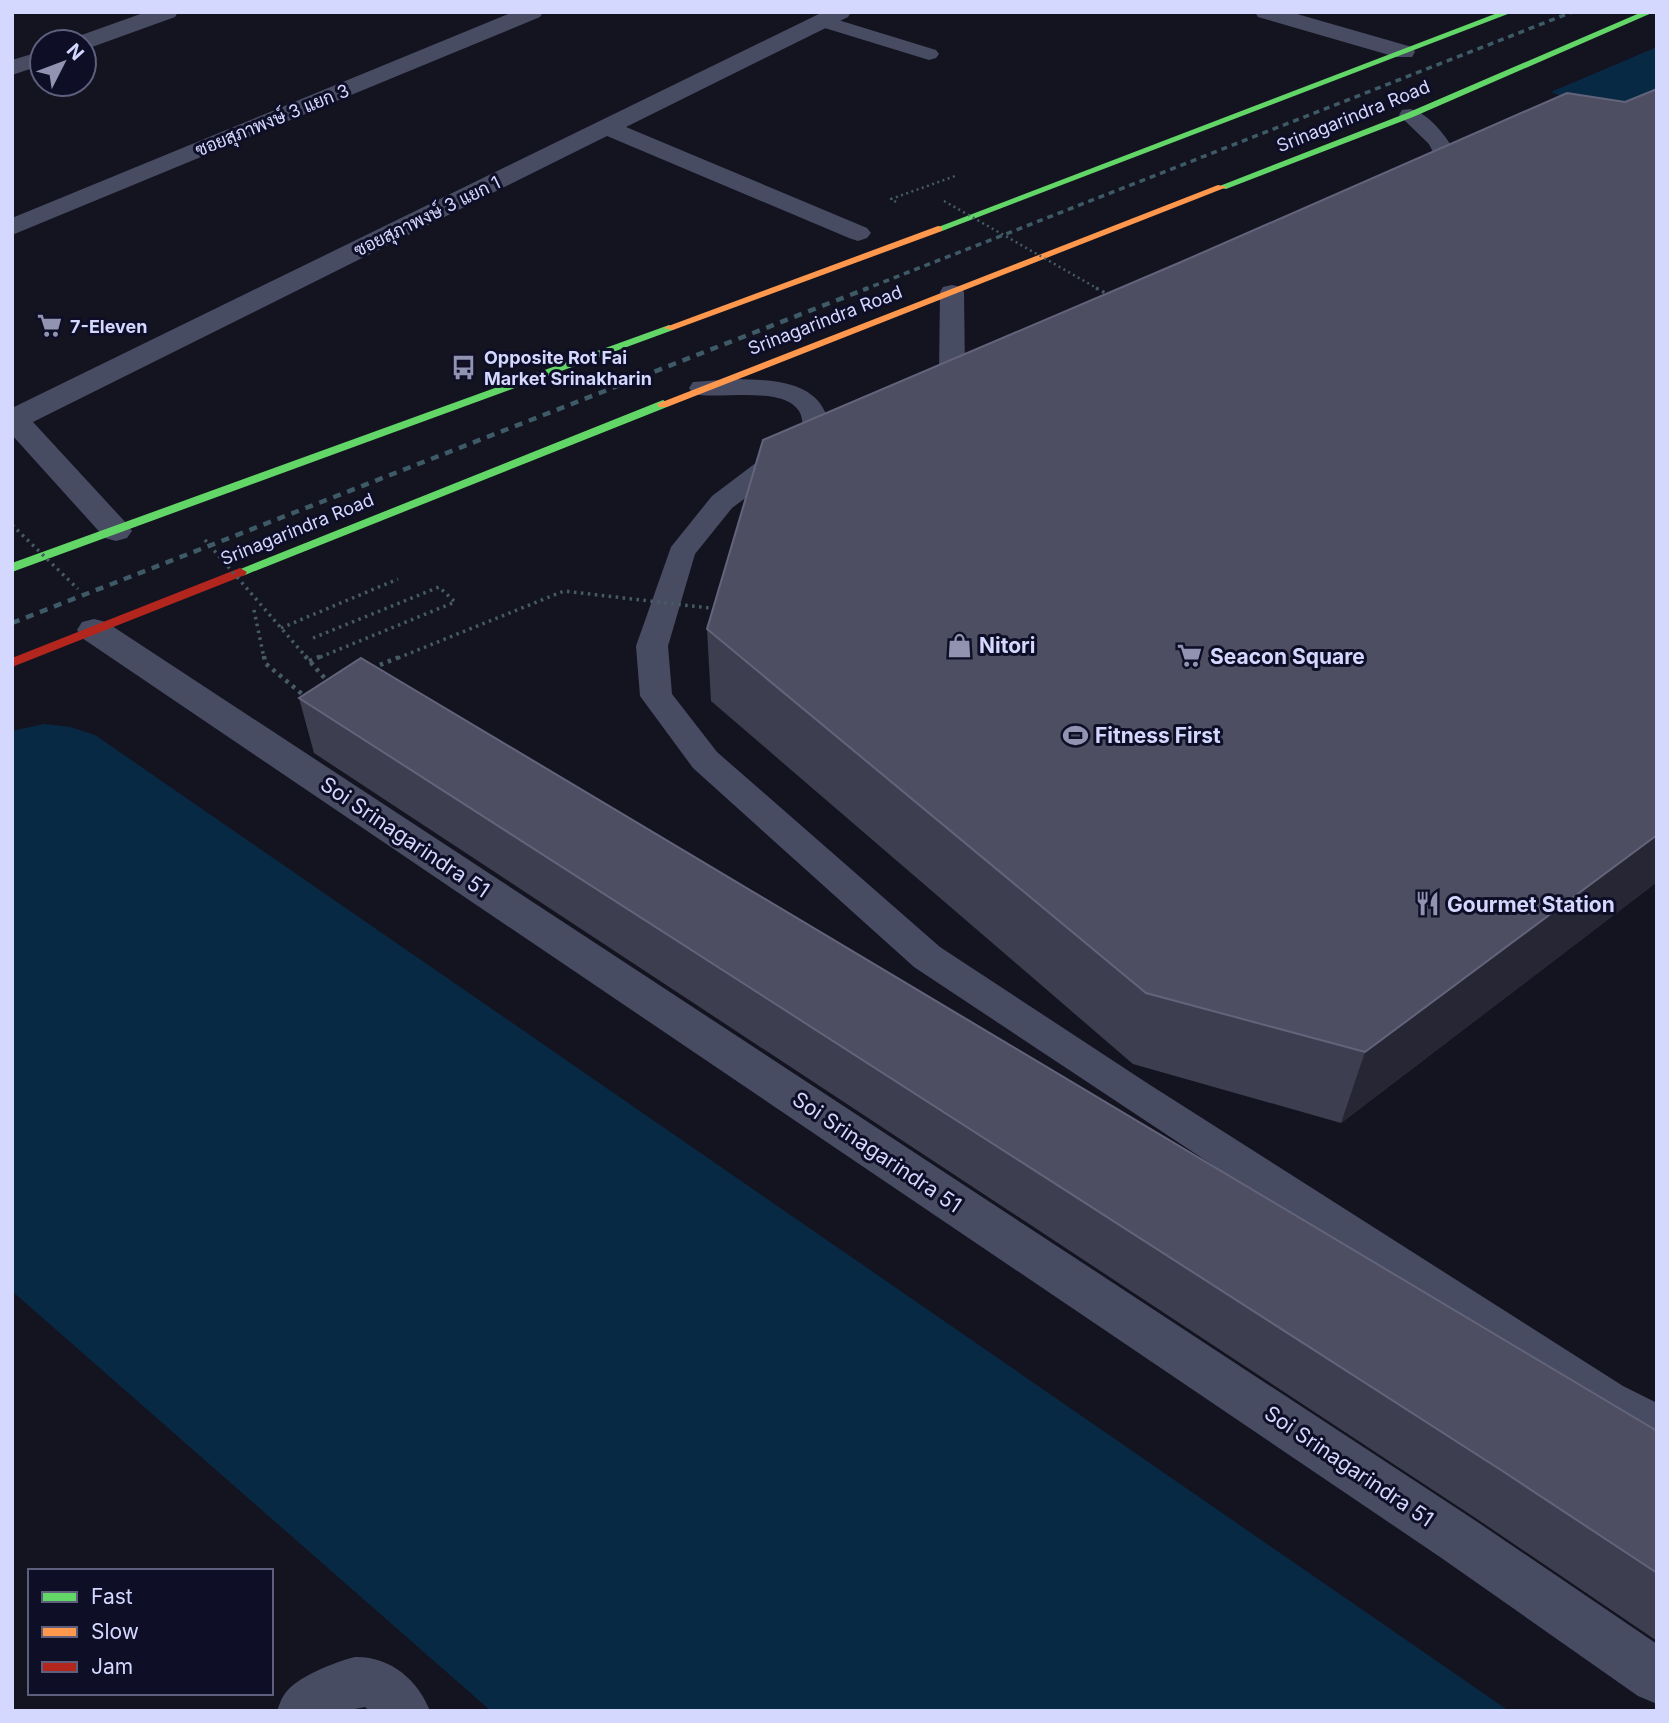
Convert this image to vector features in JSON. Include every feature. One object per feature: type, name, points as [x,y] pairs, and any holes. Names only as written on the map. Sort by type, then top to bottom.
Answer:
[{"type":"main road","name":"Srinagarindra Road","points":[[12,568],[884,250],[1509,12]]},
{"type":"main road","name":"Srinagarindra Road","points":[[12,663],[702,388],[1410,115],[1650,12]]},
{"type":"street","points":[[98,37],[167,12]]},
{"type":"street","name":"ซอยสุภาพงษ์ 3 แยก 3","points":[[12,227],[532,12]]},
{"type":"street","points":[[1266,12],[1404,52]]},
{"type":"street","name":"ซอยสุภาพงษ์ 3 แยก 1","points":[[13,418],[831,17]]},
{"type":"street","points":[[606,127],[858,233]]},
{"type":"street","points":[[13,418],[116,531]]},
{"type":"street","name":"Soi Srinagarindra 51","points":[[94,630],[1458,1539],[1657,1677]]},
{"type":"lane","points":[[831,17],[929,54]]},
{"type":"lane","points":[[1398,186],[1427,173],[1443,155],[1438,141],[1410,115]]},
{"type":"lane","points":[[952,292],[952,375]]},
{"type":"lane","points":[[927,386],[978,365]]},
{"type":"lane","points":[[702,388],[755,388],[793,394],[808,402],[828,426],[722,502],[681,553],[652,646],[656,695],[705,760],[928,957],[1133,1094],[1595,1394],[1657,1426]]},
{"type":"lane","points":[[302,1711],[338,1686],[360,1683],[376,1685],[405,1711]]},
{"type":"path","points":[[902,205],[891,199],[958,175]]},
{"type":"path","points":[[944,201],[1119,300]]},
{"type":"path","points":[[12,525],[78,589]]},
{"type":"path","points":[[205,540],[330,685]]},
{"type":"path","points":[[281,628],[398,579]]},
{"type":"path","points":[[309,661],[455,602],[439,587],[313,638]]},
{"type":"path","points":[[367,670],[564,591],[723,610]]},
{"type":"path","points":[[254,609],[265,663],[316,706]]},
{"type":"water","points":[[1657,47],[1657,94],[1607,116],[1551,92]]},
{"type":"water","points":[[44,724],[70,727],[95,735],[1509,1711],[491,1711],[12,1291],[12,731]]},
{"type":"building","name":"Seacon Square","points":[[1657,89],[1657,835],[1365,1052],[1146,993],[707,629],[763,440],[1181,262],[1567,93],[1625,102]]},
{"type":"building","points":[[361,658],[1657,1431],[1657,1573],[299,698]]},
{"type":"railway","points":[[863,290],[1572,12]]},
{"type":"railway","points":[[12,623],[868,288]]},
{"type":"traffic: fast","points":[[938,229],[1509,12]]},
{"type":"traffic: fast","points":[[1222,187],[1410,115],[1650,12]]},
{"type":"traffic: fast","points":[[12,568],[669,328]]},
{"type":"traffic: fast","points":[[240,572],[663,404]]},
{"type":"traffic: slow","points":[[663,404],[1222,187]]},
{"type":"traffic: slow","points":[[669,328],[938,229]]},
{"type":"traffic: jam","points":[[12,663],[240,572]]},
{"type":"place","name":"7-Eleven","points":[[50,326]]},
{"type":"place","name":"Opposite Rot Fai Market Srinakharin","points":[[464,367]]},
{"type":"place","name":"Nitori","points":[[959,645]]},
{"type":"place","name":"Seacon Square","points":[[1190,656]]},
{"type":"place","name":"Fitness First","points":[[1075,735]]},
{"type":"place","name":"Gourmet Station","points":[[1427,904]]}]
